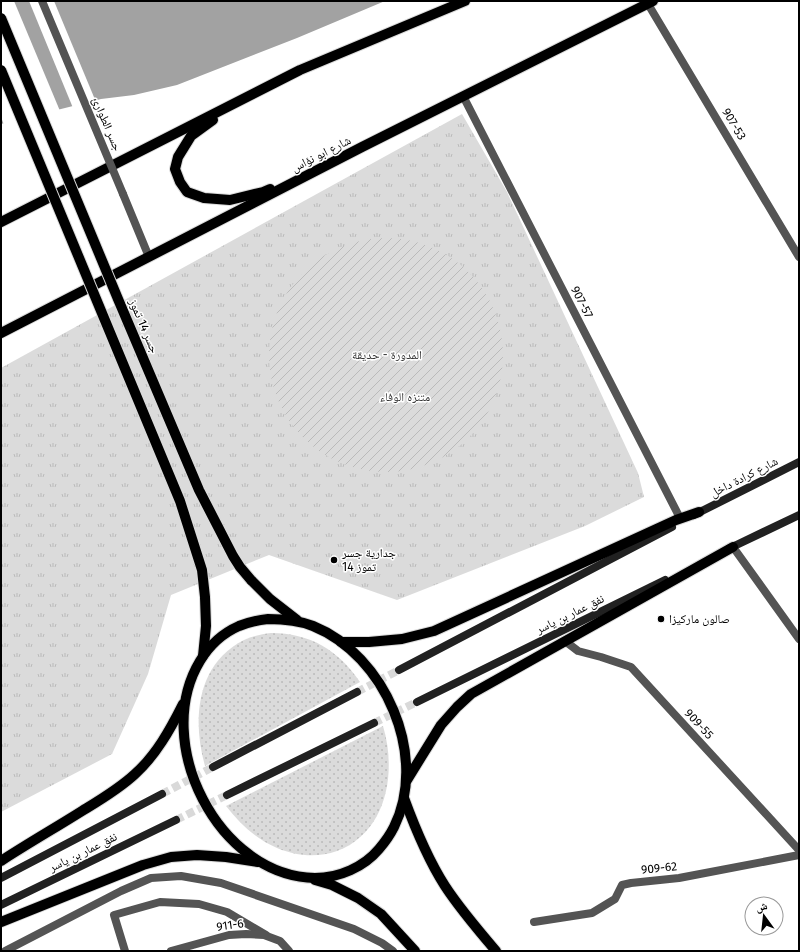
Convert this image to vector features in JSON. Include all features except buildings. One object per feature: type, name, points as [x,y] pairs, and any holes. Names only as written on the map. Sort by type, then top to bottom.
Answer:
[{"type":"main road","points":[[1,222],[300,70],[466,1]]},
{"type":"main road","name":"شارع ابو نؤاس","points":[[1,333],[362,147],[651,2]]},
{"type":"main road","name":"جسر 14 تموز","points":[[1,18],[199,490],[240,567],[270,599],[299,621]]},
{"type":"main road","points":[[1,70],[180,500],[202,570],[206,626],[203,656]]},
{"type":"main road","points":[[300,70],[212,120],[191,136],[178,157],[175,169],[180,182],[187,192],[204,198],[230,200],[264,192],[362,147]]},
{"type":"main road","name":"شارع كرادة داخل","points":[[699,512],[799,462]]},
{"type":"main road","points":[[341,642],[369,642],[402,639],[434,631],[680,518],[699,512]]},
{"type":"main road","points":[[399,670],[699,512]]},
{"type":"main road","points":[[406,782],[441,725],[471,694],[733,547],[799,515]]},
{"type":"main road","name":"نفق عمار بن ياسر","points":[[417,702],[733,547]]},
{"type":"main road","points":[[306,878],[321,878],[337,875],[351,870],[365,862],[377,852],[394,827],[404,798],[406,782],[404,750],[398,724],[390,704],[380,685],[364,663],[353,652],[328,633],[299,621],[284,619],[253,621],[238,626],[213,644],[195,669],[190,684],[184,714],[185,746],[193,777],[199,792],[207,807],[226,833],[249,854],[276,870],[332,885],[358,898],[381,914],[415,951]]},
{"type":"main road","points":[[214,767],[357,692]]},
{"type":"main road","points":[[1,861],[114,791],[135,774],[162,742],[186,699]]},
{"type":"main road","points":[[227,795],[374,723]]},
{"type":"main road","name":"نفق عمار بن ياسر","points":[[1,878],[162,794]]},
{"type":"main road","points":[[404,798],[425,850],[445,886],[459,906],[496,951]]},
{"type":"main road","name":"نفق عمار بن ياسر","points":[[1,905],[176,820]]},
{"type":"main road","points":[[1,922],[143,865],[171,857],[196,855],[226,857],[262,863]]},
{"type":"street","name":"جسر الطوارئ","points":[[42,1],[149,257]]},
{"type":"street","name":"907-53","points":[[651,2],[799,257]]},
{"type":"street","name":"907-57","points":[[463,96],[680,518]]},
{"type":"street","points":[[733,547],[799,639]]},
{"type":"street","name":"909-55","points":[[565,641],[578,651],[630,667],[799,850]]},
{"type":"street","name":"909-62","points":[[534,922],[592,913],[615,899],[622,885],[679,878],[799,854]]},
{"type":"street","points":[[5,951],[121,890],[151,878],[181,876],[220,883],[354,929],[382,943],[393,951]]},
{"type":"street","points":[[125,951],[114,915],[160,902],[199,904],[227,912],[268,937]]},
{"type":"street","name":"911-6","points":[[171,951],[229,935],[246,934],[268,937],[280,941],[289,951]]},
{"type":"green space","name":"متنزه الوفاء","points":[[462,114],[507,192],[638,473],[644,497],[585,526],[397,600],[269,555],[171,595],[148,674],[112,754],[1,812],[1,368]]},
{"type":"green space","name":"المدورة - حديقة","points":[[374,238],[398,238],[420,243],[441,251],[469,272],[490,300],[501,332],[503,355],[501,378],[490,410],[469,438],[441,459],[420,467],[398,472],[374,472],[352,467],[331,459],[312,446],[295,429],[282,410],[274,389],[269,367],[269,343],[274,321],[282,300],[295,281],[312,264],[331,251],[352,243]]},
{"type":"green space","points":[[271,633],[298,636],[322,646],[342,661],[360,682],[205,766],[199,730],[199,712],[207,678],[216,663],[228,650],[244,640],[258,635]]},
{"type":"green space","points":[[383,726],[389,762],[388,781],[384,799],[377,815],[367,830],[354,842],[337,851],[322,855],[307,855],[284,851],[262,840],[249,830],[226,806]]},
{"type":"shaded area","points":[[1,1],[385,1],[297,38],[177,85],[134,95],[101,99],[1,124]]},
{"type":"pier","points":[[1,1],[14,1],[60,111],[4,125],[1,117]]},
{"type":"pier","points":[[29,1],[54,1],[96,102],[73,108]]},
{"type":"tunnel","points":[[357,692],[399,670]]},
{"type":"tunnel","points":[[374,723],[417,702]]},
{"type":"tunnel","points":[[162,794],[213,767]]},
{"type":"tunnel","points":[[176,820],[227,795]]},
{"type":"place","name":"جدارية جسر 14 تموز","points":[[334,560]]},
{"type":"place","name":"صالون ماركيزا","points":[[661,619]]}]
